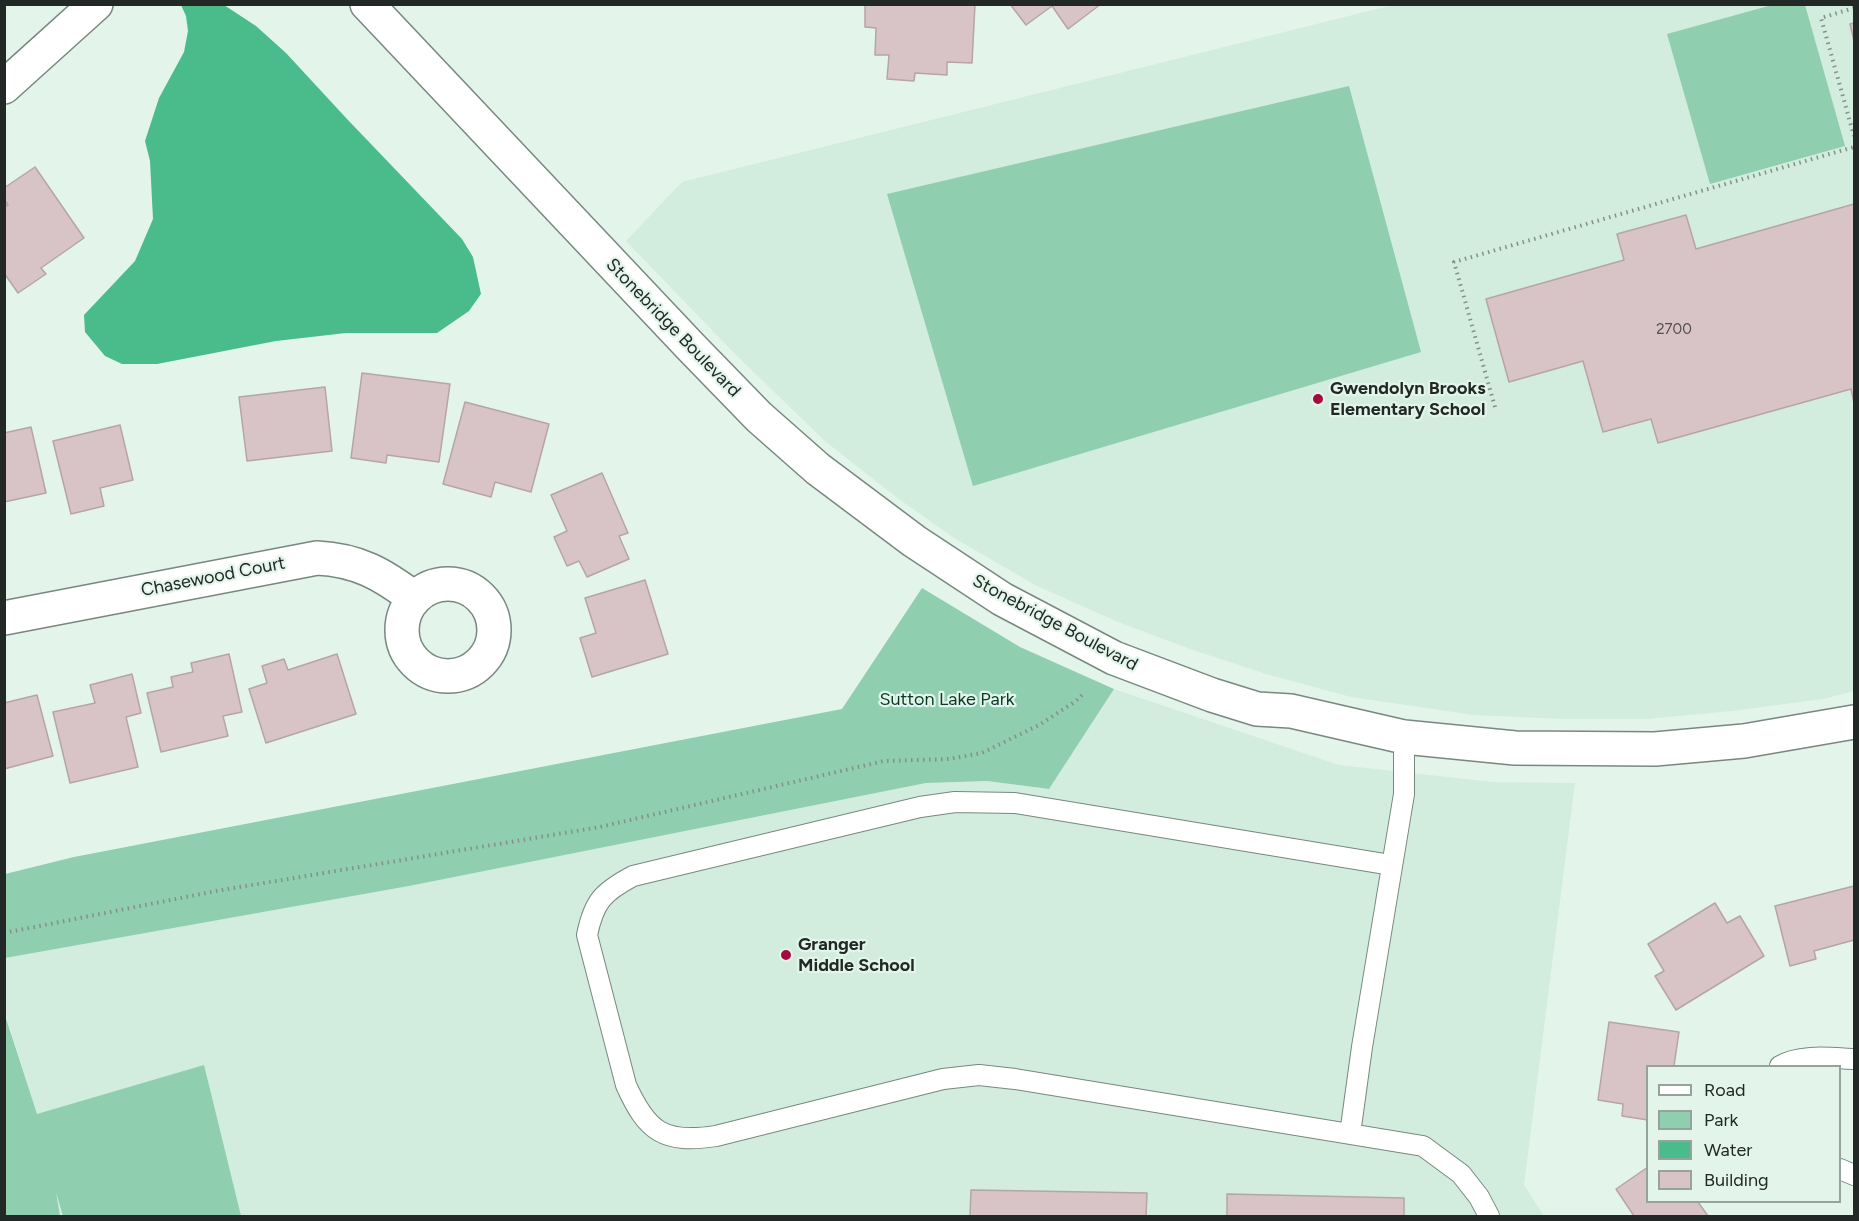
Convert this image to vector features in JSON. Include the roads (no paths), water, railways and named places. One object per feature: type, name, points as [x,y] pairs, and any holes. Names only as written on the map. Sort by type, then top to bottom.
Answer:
[{"type":"street","points":[[4,87],[96,4]]},
{"type":"street","name":"Stonebridge Boulevard","points":[[367,4],[690,346],[759,417],[818,469],[914,542],[1002,598],[1114,658],[1163,678],[1257,709],[1291,711],[1404,737],[1515,748],[1655,749],[1744,741],[1854,722]]},
{"type":"street","name":"Chasewood Court","points":[[4,618],[317,558],[338,559],[361,565],[385,577],[414,598]]},
{"type":"lane","points":[[1350,1134],[1404,794],[1404,737]]},
{"type":"lane","points":[[1391,865],[1015,803],[955,802],[887,814],[633,876],[610,889],[597,903],[590,917],[587,935],[629,1092],[636,1107],[649,1124],[662,1133],[678,1139],[716,1136],[943,1079],[979,1075],[1423,1146],[1461,1174],[1479,1197],[1489,1216]]},
{"type":"lane","points":[[1783,1065],[1802,1059],[1827,1057],[1854,1059]]},
{"type":"water","points":[[181,5],[224,5],[256,26],[286,53],[462,239],[473,257],[481,294],[469,311],[437,333],[346,333],[276,341],[157,364],[122,364],[105,356],[85,332],[84,315],[135,261],[153,219],[150,161],[145,141],[159,98],[184,52],[188,31],[186,16]]},
{"type":"place","name":"Gwendolyn Brooks Elementary School","points":[[1318,399]]},
{"type":"place","name":"Granger Middle School","points":[[786,955]]},
{"type":"park label","name":"Sutton Lake Park","points":[[947,700]]}]
